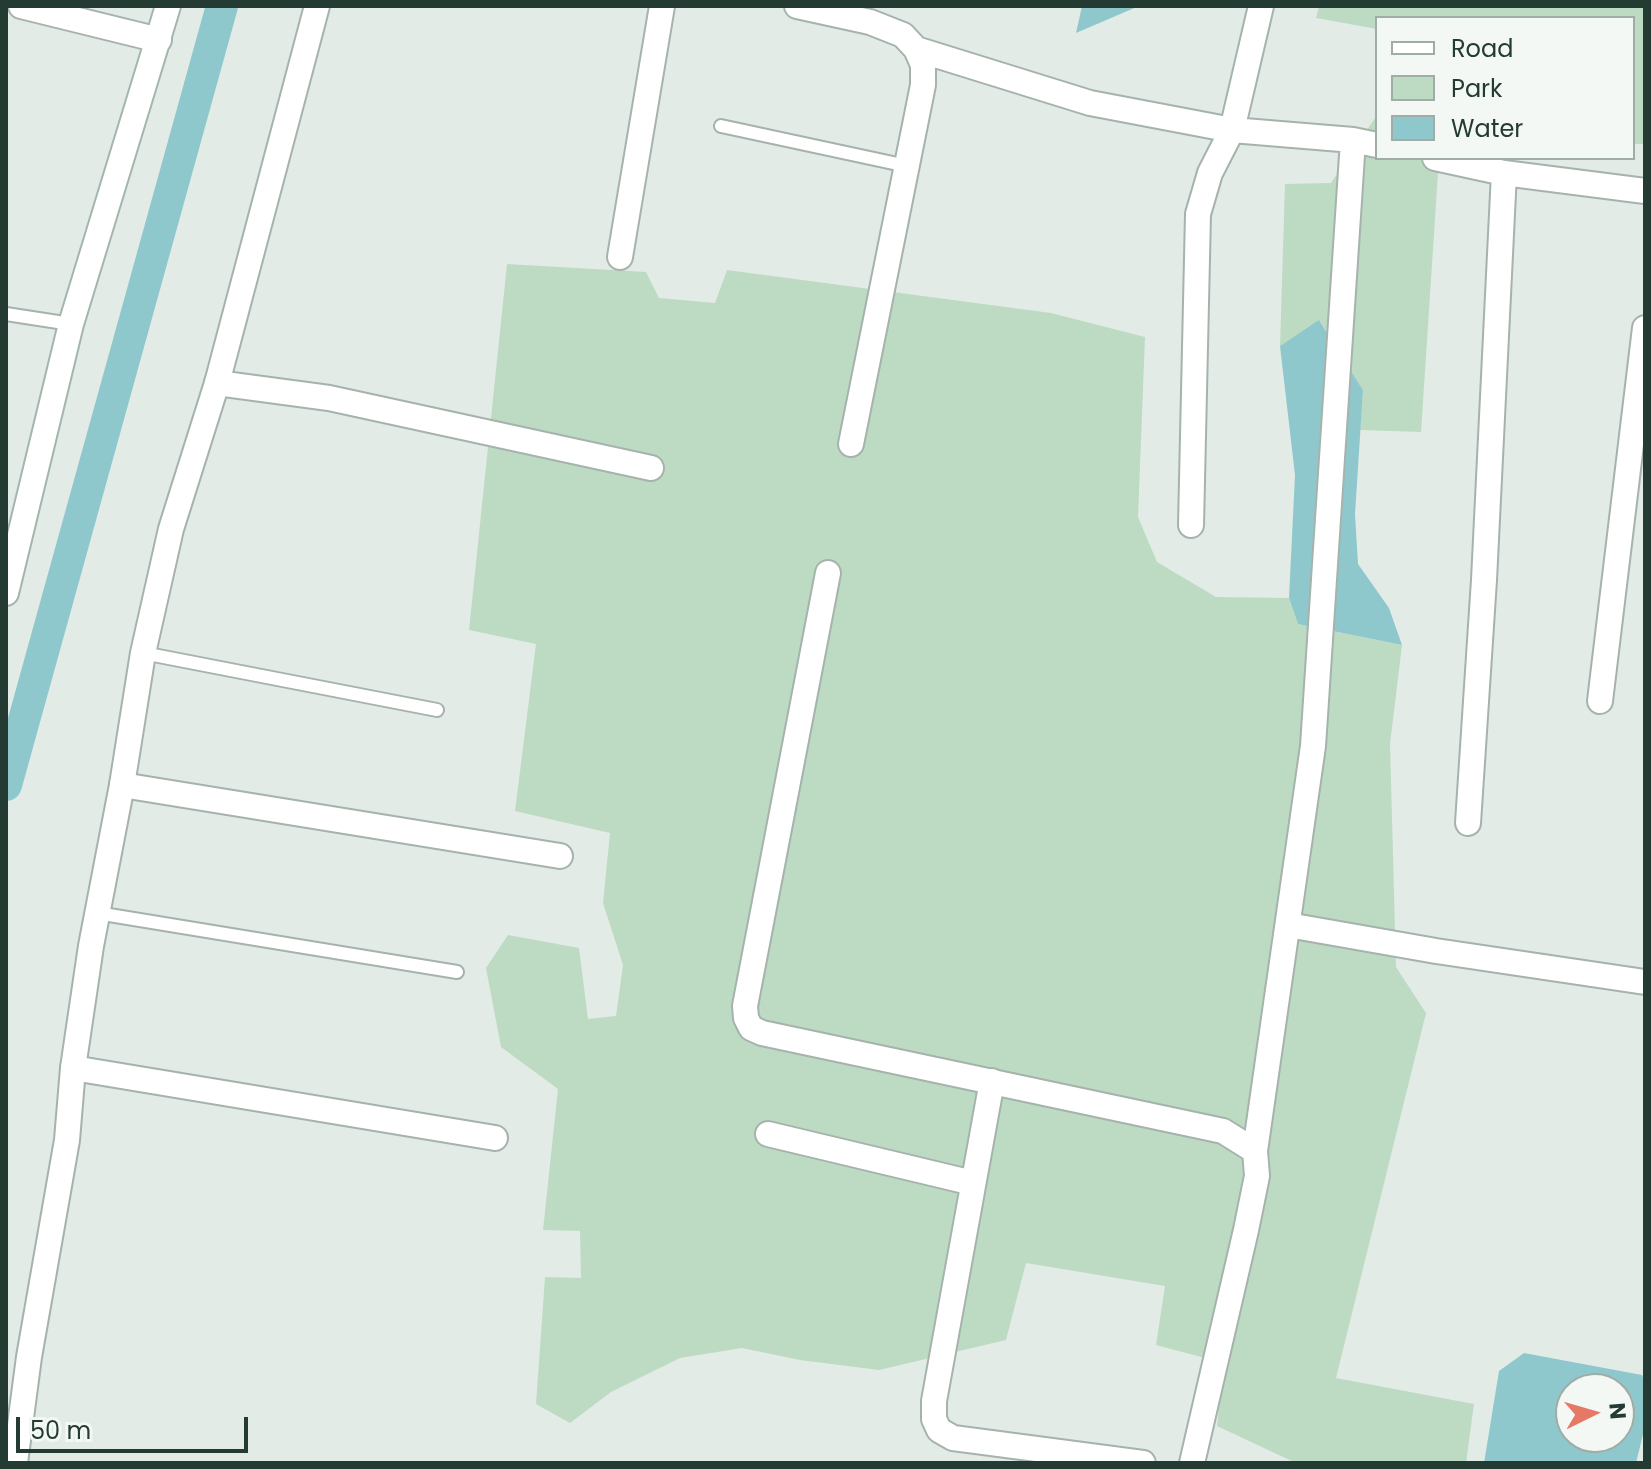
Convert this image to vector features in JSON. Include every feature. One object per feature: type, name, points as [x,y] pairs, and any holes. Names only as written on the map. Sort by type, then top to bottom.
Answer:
[{"type":"street","points":[[21,6],[159,40]]},
{"type":"street","points":[[6,593],[71,324],[168,6]]},
{"type":"street","points":[[15,1463],[29,1357],[67,1140],[73,1068],[97,913],[143,653],[171,529],[217,383],[317,6]]},
{"type":"street","points":[[620,257],[662,6]]},
{"type":"street","points":[[797,6],[872,14],[903,35],[916,49],[923,65],[923,85],[851,444]]},
{"type":"street","points":[[1191,525],[1198,214],[1210,173],[1232,130],[1261,6]]},
{"type":"street","points":[[916,49],[1090,103],[1232,130],[1365,142],[1313,746],[1255,1151],[1257,1176],[1192,1463]]},
{"type":"street","points":[[1444,160],[1504,173],[1645,191]]},
{"type":"street","points":[[1468,823],[1484,580],[1504,173]]},
{"type":"street","points":[[1600,701],[1645,328]]},
{"type":"street","points":[[217,383],[329,398],[651,468]]},
{"type":"street","points":[[828,573],[745,1006],[751,1028],[762,1033],[1223,1131],[1255,1151]]},
{"type":"street","points":[[122,785],[560,856]]},
{"type":"street","points":[[1288,925],[1645,982]]},
{"type":"street","points":[[73,1068],[495,1138]]},
{"type":"street","points":[[992,1081],[934,1401],[934,1419],[939,1430],[953,1438],[1143,1463]]},
{"type":"street","points":[[768,1134],[973,1183]]},
{"type":"lane","points":[[721,126],[907,166]]},
{"type":"lane","points":[[6,314],[71,324]]},
{"type":"lane","points":[[143,653],[437,710]]},
{"type":"lane","points":[[97,913],[457,972]]},
{"type":"green space","points":[[1319,6],[1645,6],[1645,144],[1635,144],[1635,16],[1375,16],[1375,29],[1316,18]]},
{"type":"green space","points":[[1375,118],[1375,160],[1439,160],[1421,432],[1360,430],[1363,390],[1320,321],[1280,346],[1285,184],[1331,183]]},
{"type":"green space","points":[[507,264],[646,272],[659,298],[715,303],[727,270],[1051,313],[1145,337],[1138,517],[1157,562],[1216,597],[1289,598],[1298,624],[1402,645],[1390,744],[1396,967],[1426,1013],[1336,1378],[1474,1404],[1466,1463],[1296,1463],[1217,1426],[1224,1363],[1156,1345],[1165,1286],[1026,1263],[1006,1340],[879,1370],[800,1360],[742,1348],[680,1358],[611,1392],[570,1423],[536,1404],[545,1277],[581,1278],[580,1231],[543,1230],[558,1089],[501,1047],[486,968],[508,935],[579,948],[588,1019],[616,1016],[623,965],[603,903],[610,833],[515,811],[536,644],[469,630]]},
{"type":"water","points":[[1082,6],[1139,6],[1076,33]]},
{"type":"water","points":[[1319,320],[1363,390],[1355,514],[1358,564],[1389,608],[1402,645],[1298,624],[1289,598],[1295,475],[1280,346]]},
{"type":"water","points":[[1524,1353],[1631,1373],[1555,1373],[1555,1453],[1635,1453],[1635,1374],[1642,1375],[1645,1382],[1645,1426],[1636,1463],[1484,1463],[1499,1371]]},
{"type":"waterway","points":[[6,785],[222,6]]}]
